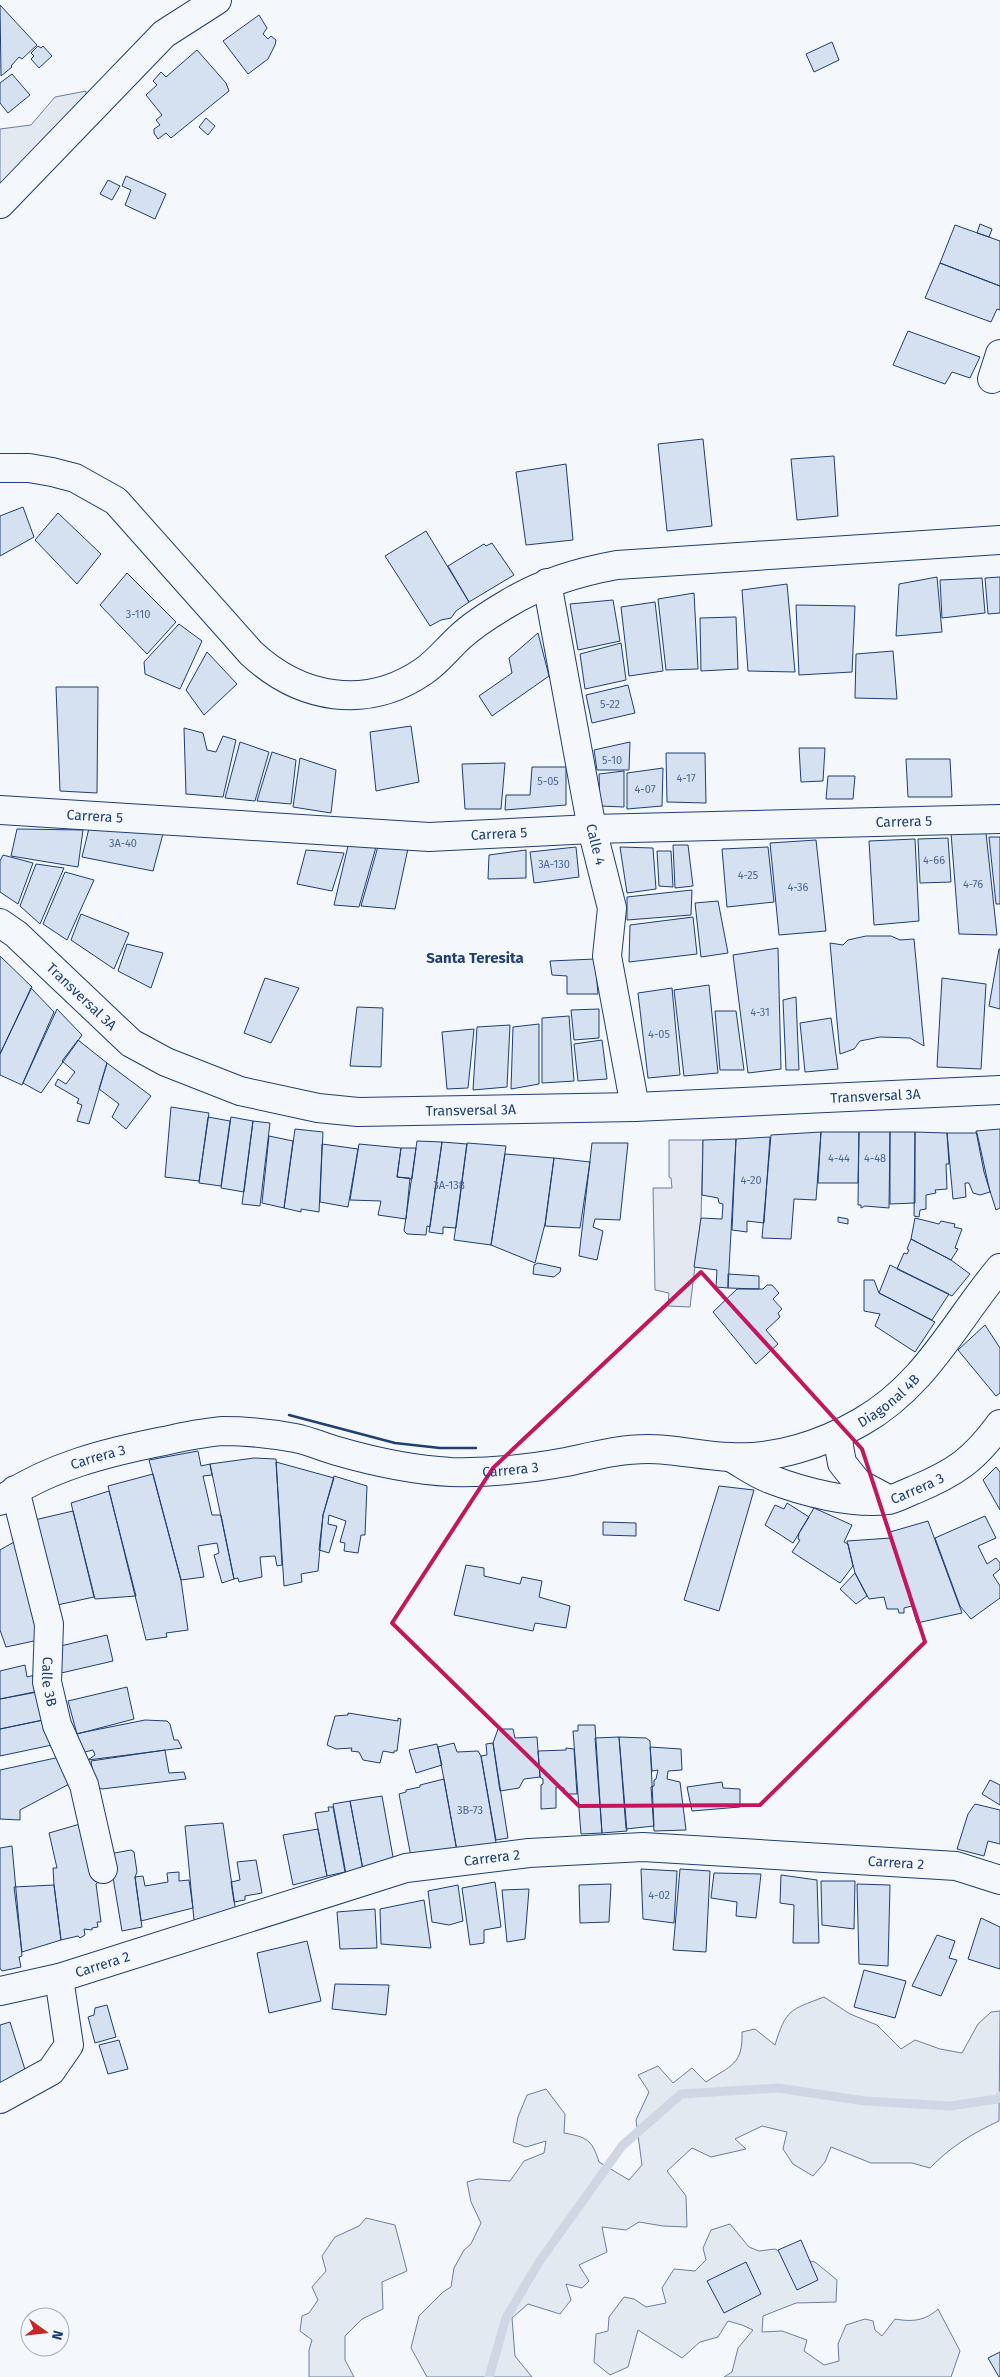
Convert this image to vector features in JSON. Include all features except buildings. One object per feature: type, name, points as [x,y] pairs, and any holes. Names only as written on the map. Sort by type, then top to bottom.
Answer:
[{"type":"street","points":[[0,204],[164,34],[217,0]]},
{"type":"street","points":[[0,468],[29,468],[52,472],[82,482],[116,501],[266,668],[304,688],[324,694],[366,694],[406,681],[425,670],[484,618],[508,602],[547,583],[589,570],[617,565],[1000,540]]},
{"type":"street","name":"Calle 4","points":[[547,583],[592,829],[612,908],[606,956],[635,1107]]},
{"type":"street","name":"Carrera 5","points":[[0,810],[428,837],[592,829],[1000,819]]},
{"type":"street","name":"Transversal 3A","points":[[0,923],[16,934],[131,1043],[184,1070],[240,1091],[318,1108],[358,1112],[635,1107],[1000,1090]]},
{"type":"street","name":"Diagonal 4B","points":[[730,1457],[780,1453],[837,1435],[863,1421],[910,1385],[931,1363],[949,1340],[964,1314],[1000,1268]]},
{"type":"street","name":"Carrera 3","points":[[7,1496],[40,1478],[98,1457],[166,1441],[224,1431],[295,1438],[373,1461],[451,1472],[490,1472],[530,1468],[629,1449],[675,1450],[730,1457],[768,1479],[814,1492],[841,1498],[890,1500],[940,1479],[963,1466],[986,1444],[1000,1424]]},
{"type":"street","points":[[837,1435],[842,1463],[847,1470],[858,1483],[890,1500]]},
{"type":"street","name":"Calle 3B","points":[[7,1496],[49,1624],[47,1682],[57,1725],[84,1785],[103,1869]]},
{"type":"street","name":"Carrera 2","points":[[0,1991],[59,1978],[406,1868],[528,1853],[643,1847],[956,1866],[1000,1880]]},
{"type":"street","points":[[0,2099],[51,2071],[69,2044],[59,1978]]},
{"type":"highlighted area","points":[[701,1272],[862,1449],[925,1642],[760,1805],[579,1806],[392,1623],[493,1468]]},
{"type":"shaded area","points":[[86,91],[86,99],[10,182],[0,184],[0,129],[31,125],[55,97]]},
{"type":"shaded area","points":[[669,1140],[703,1140],[701,1218],[690,1307],[668,1306],[669,1293],[655,1290],[653,1188],[672,1188],[671,1178],[669,1177]]},
{"type":"shaded area","points":[[824,1997],[850,2014],[877,2025],[901,2049],[915,2040],[940,2049],[962,2053],[978,2024],[991,2012],[1000,2011],[999,2121],[962,2141],[930,2168],[912,2163],[871,2163],[831,2147],[825,2162],[813,2176],[793,2164],[783,2149],[787,2132],[762,2126],[735,2139],[746,2149],[711,2157],[692,2148],[667,2171],[686,2196],[687,2227],[639,2222],[626,2230],[602,2227],[607,2252],[579,2265],[589,2281],[582,2288],[566,2284],[571,2300],[560,2314],[528,2304],[512,2318],[515,2356],[532,2377],[427,2377],[411,2348],[419,2316],[443,2292],[451,2287],[454,2268],[464,2250],[471,2244],[481,2223],[471,2202],[467,2182],[478,2179],[510,2181],[524,2161],[544,2153],[546,2141],[526,2147],[513,2142],[518,2117],[527,2095],[546,2089],[565,2114],[564,2133],[587,2140],[594,2148],[599,2162],[629,2180],[642,2165],[636,2120],[649,2092],[638,2075],[658,2066],[673,2083],[692,2068],[706,2082],[729,2067],[738,2058],[742,2043],[742,2032],[755,2029],[775,2045],[786,2017],[791,2012],[796,2008]]},
{"type":"shaded area","points":[[366,2218],[395,2225],[407,2271],[382,2282],[383,2309],[362,2319],[345,2336],[345,2360],[354,2377],[309,2377],[309,2350],[312,2340],[300,2331],[302,2316],[309,2313],[318,2300],[312,2287],[326,2271],[322,2256],[335,2237],[359,2226]]},
{"type":"shaded area","points":[[730,2224],[749,2247],[759,2251],[775,2249],[792,2258],[815,2262],[837,2280],[836,2302],[796,2303],[763,2316],[762,2332],[782,2331],[807,2340],[804,2351],[824,2365],[839,2361],[838,2344],[846,2325],[865,2319],[873,2321],[875,2330],[882,2336],[895,2319],[918,2320],[938,2309],[960,2351],[951,2377],[724,2377],[732,2372],[738,2348],[753,2330],[728,2321],[718,2337],[700,2342],[682,2358],[638,2330],[628,2367],[610,2375],[594,2362],[596,2334],[608,2331],[609,2317],[624,2297],[634,2299],[646,2307],[666,2303],[662,2288],[674,2269],[695,2271],[706,2260],[703,2248],[711,2230]]},
{"type":"waterway","points":[[489,2377],[506,2318],[539,2262],[622,2146],[681,2094],[778,2088],[865,2101],[950,2106],[998,2099],[1000,2096]]},
{"type":"wall","points":[[289,1415],[395,1443],[440,1448],[476,1448]]},
{"type":"district","name":"Santa Teresita","points":[[475,958]]}]
